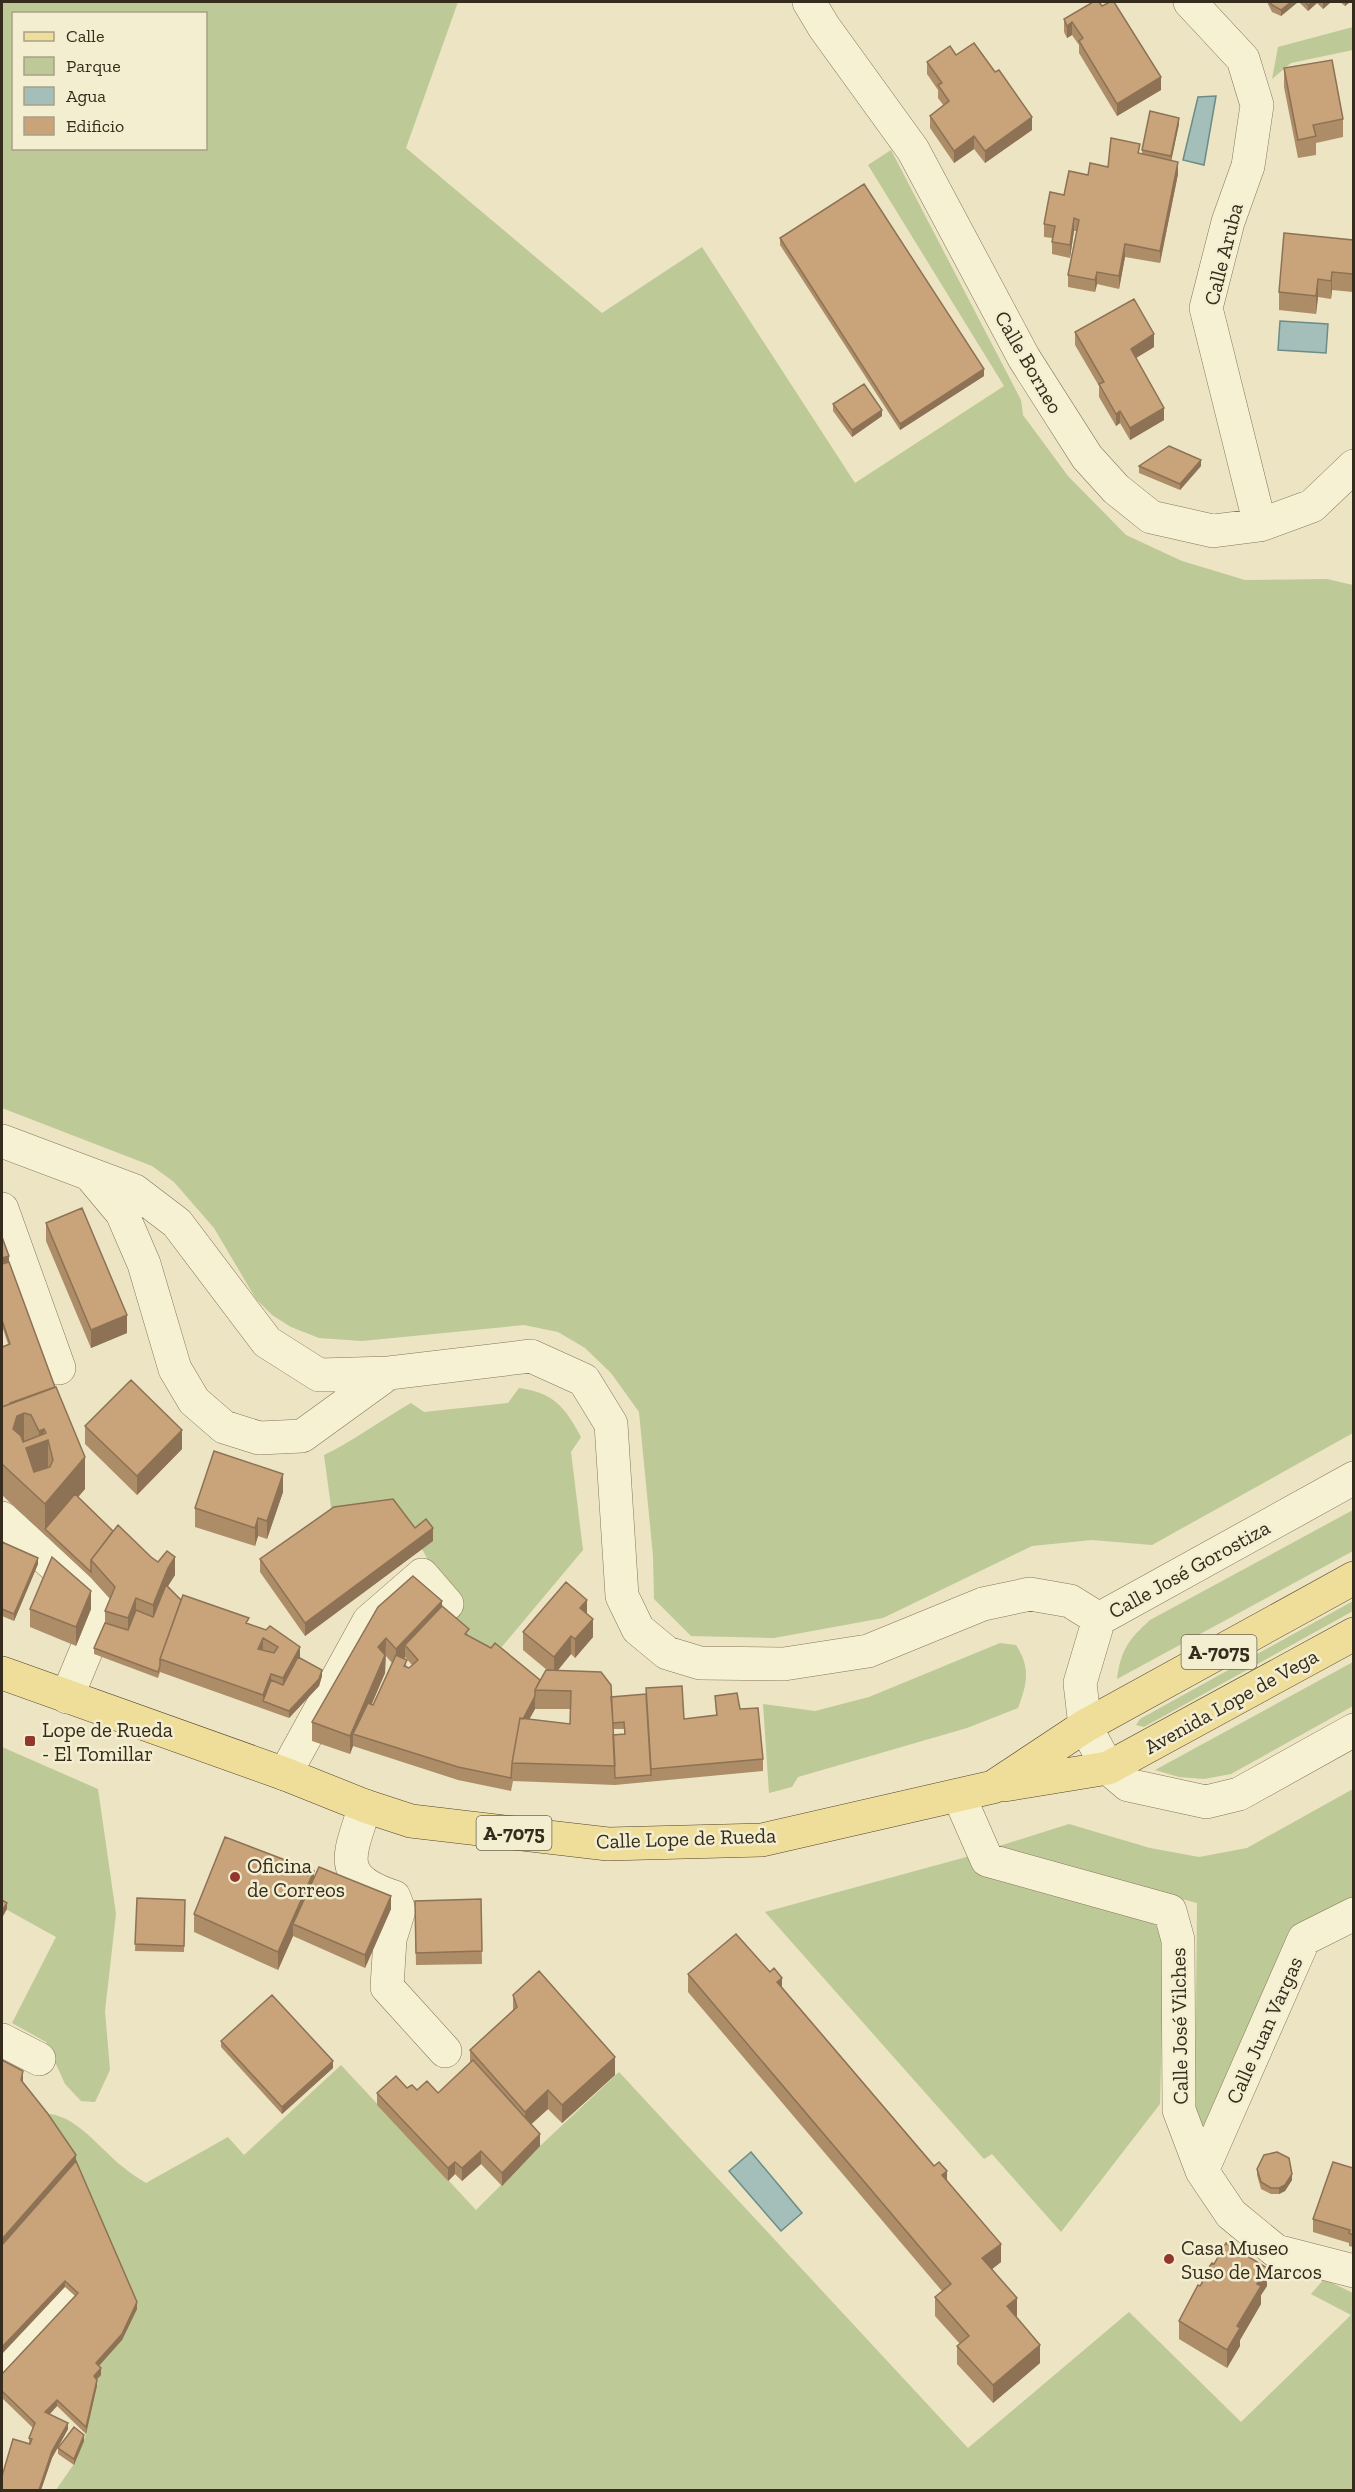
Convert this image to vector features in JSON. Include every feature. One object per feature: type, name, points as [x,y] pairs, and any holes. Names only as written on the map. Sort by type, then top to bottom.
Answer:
[{"type":"main road","name":"A-7075","points":[[1085,1726],[1353,1578]]},
{"type":"main road","name":"Avenida Lope de Vega","points":[[993,1787],[1108,1768],[1353,1634]]},
{"type":"main road","name":"Calle Lope de Rueda","points":[[2,1673],[411,1821],[608,1844],[762,1840],[958,1796],[993,1787],[1085,1726]]},
{"type":"street","name":"Calle Borneo","points":[[808,2],[913,150],[1024,358],[1087,457],[1116,489],[1151,517],[1213,531],[1260,525],[1311,506],[1353,466]]},
{"type":"street","name":"Calle Aruba","points":[[1190,2],[1243,59],[1257,105],[1248,166],[1228,222],[1206,308],[1260,525]]},
{"type":"street","name":"Calle José Gorostiza","points":[[2,1141],[135,1191],[177,1223],[267,1342],[319,1375],[389,1373],[531,1356],[584,1380],[611,1424],[622,1596],[638,1629],[667,1653],[700,1663],[784,1664],[868,1651],[983,1604],[1030,1594],[1070,1601],[1099,1619],[1353,1478]]},
{"type":"street","name":"Calle José Gorostiza","points":[[88,1172],[122,1213],[144,1264],[176,1369],[194,1401],[224,1427],[259,1438],[302,1436],[389,1373]]},
{"type":"street","points":[[2,1209],[59,1368]]},
{"type":"street","points":[[2,1518],[103,1610],[67,1697]]},
{"type":"street","points":[[285,1774],[369,1621],[422,1575],[447,1604]]},
{"type":"street","points":[[1099,1619],[1080,1683],[1085,1726],[1108,1768],[1128,1785],[1206,1802],[1239,1794],[1353,1730]]},
{"type":"street","name":"Calle José Vilches","points":[[958,1796],[987,1860],[1170,1911],[1178,1940],[1179,2110],[1202,2171],[1231,2214],[1276,2251],[1353,2271]]},
{"type":"street","points":[[365,1806],[349,1858],[355,1875],[374,1890],[394,1897],[399,1910],[390,1939],[387,1987],[445,2051]]},
{"type":"street","name":"Calle Juan Vargas","points":[[1202,2171],[1304,1939],[1353,1914]]},
{"type":"street","points":[[2,2040],[39,2059]]},
{"type":"street","points":[[2,2367],[62,2303]]},
{"type":"green space","points":[[2,2],[458,2],[406,148],[602,313],[702,247],[855,483],[1004,386],[868,165],[891,150],[1021,400],[1023,415],[1068,476],[1126,535],[1182,561],[1245,580],[1327,579],[1353,585],[1353,1433],[1152,1545],[1092,1540],[1032,1546],[883,1618],[774,1638],[691,1636],[654,1599],[653,1556],[639,1412],[611,1373],[585,1348],[558,1332],[524,1325],[362,1341],[319,1338],[291,1327],[272,1315],[256,1299],[214,1228],[174,1182],[152,1166],[2,1108]]},
{"type":"green space","points":[[1353,27],[1353,50],[1291,63],[1272,79],[1278,47]]},
{"type":"green space","points":[[519,1388],[531,1390],[557,1403],[581,1437],[571,1452],[583,1550],[495,1655],[442,1619],[436,1575],[422,1549],[433,1541],[332,1514],[324,1455],[411,1403],[424,1412],[508,1403]]},
{"type":"green space","points":[[1353,1510],[1353,1551],[1117,1679],[1123,1653],[1136,1634],[1150,1620]]},
{"type":"green space","points":[[1353,1601],[1353,1611],[1144,1727],[1136,1725],[1140,1719]]},
{"type":"green space","points":[[1000,1643],[1016,1645],[1024,1661],[1025,1684],[1018,1708],[967,1728],[798,1777],[792,1787],[769,1793],[763,1704],[815,1711],[869,1697]]},
{"type":"green space","points":[[1353,1662],[1353,1706],[1231,1774],[1204,1779],[1179,1777],[1155,1770]]},
{"type":"green space","points":[[2,1747],[98,1789],[116,1914],[105,2011],[110,2070],[95,2102],[81,2101],[65,2084],[46,2042],[12,2023],[56,1937],[2,1907]]},
{"type":"green space","points":[[1353,1789],[1353,1903],[1291,1934],[1213,2129],[1195,2128],[1197,1903],[993,1848],[1069,1824],[1150,1848],[1199,1857],[1247,1848]]},
{"type":"green space","points":[[970,1856],[1149,1917],[1164,1936],[1160,2104],[1061,2232],[992,2154],[984,2159],[765,1912]]},
{"type":"green space","points":[[341,2065],[476,2210],[619,2072],[968,2448],[1129,2312],[1241,2422],[1351,2315],[1311,2294],[1324,2279],[1353,2293],[1353,2490],[56,2490],[76,2461],[86,2434],[97,2387],[94,2382],[38,2114],[51,2114],[74,2124],[126,2169],[146,2183],[228,2137],[244,2155]]},
{"type":"water","points":[[1216,96],[1204,165],[1183,160],[1198,97]]},
{"type":"water","points":[[1280,321],[1328,324],[1326,353],[1278,350]]},
{"type":"water","points":[[751,2152],[802,2213],[781,2231],[729,2171]]},
{"type":"building","points":[[1093,2],[1099,2],[1102,6],[1114,2],[1161,77],[1117,104],[1079,41],[1083,38],[1072,22],[1067,26],[1064,19]]},
{"type":"building","points":[[1270,2],[1291,2],[1281,10]]},
{"type":"building","points":[[974,43],[995,72],[999,70],[1032,117],[985,151],[974,136],[954,151],[930,116],[949,101],[938,85],[942,83],[927,62],[950,46],[956,55]]},
{"type":"building","points":[[1332,60],[1343,119],[1313,125],[1316,136],[1298,140],[1284,68]]},
{"type":"building","points":[[1150,111],[1179,118],[1171,156],[1142,150]]},
{"type":"building","points":[[1111,138],[1140,144],[1138,153],[1178,162],[1160,251],[1125,244],[1119,276],[1097,272],[1095,280],[1068,275],[1079,220],[1074,218],[1070,245],[1052,242],[1055,226],[1044,224],[1050,192],[1064,195],[1069,171],[1088,175],[1090,163],[1108,167]]},
{"type":"building","points":[[864,184],[984,369],[900,424],[780,238]]},
{"type":"building","points":[[1284,233],[1353,240],[1353,274],[1332,272],[1331,281],[1318,279],[1316,296],[1279,292]]},
{"type":"building","points":[[1134,299],[1154,334],[1131,349],[1164,408],[1130,428],[1120,411],[1116,414],[1099,384],[1104,382],[1075,332]]},
{"type":"building","points":[[864,384],[882,410],[852,430],[833,404]]},
{"type":"building","points":[[1169,446],[1201,460],[1180,484],[1139,466]]},
{"type":"building","points":[[82,1208],[127,1315],[91,1330],[46,1223]]},
{"type":"building","points":[[2,1237],[9,1256],[2,1258]]},
{"type":"building","points":[[9,1262],[55,1387],[2,1407],[2,1347],[10,1344],[2,1320],[2,1264]]},
{"type":"building","points":[[131,1380],[182,1430],[137,1476],[85,1426]]},
{"type":"building","points":[[56,1387],[85,1457],[45,1504],[2,1464],[2,1407]],"holes":[[[24,1413],[31,1415],[39,1431],[44,1429],[46,1433],[23,1442],[21,1436],[13,1429],[17,1416]],[[48,1440],[53,1460],[50,1467],[34,1472],[26,1448]]]},
{"type":"building","points":[[214,1451],[283,1474],[267,1521],[258,1518],[255,1528],[195,1508]]},
{"type":"building","points":[[75,1494],[113,1531],[91,1560],[91,1572],[45,1529]]},
{"type":"building","points":[[393,1499],[415,1528],[426,1519],[433,1528],[305,1623],[260,1559],[334,1507]]},
{"type":"building","points":[[118,1525],[158,1562],[167,1551],[175,1557],[153,1605],[136,1598],[128,1618],[105,1611],[115,1587],[91,1560]]},
{"type":"building","points":[[2,1542],[38,1558],[14,1614],[2,1609]]},
{"type":"building","points":[[52,1557],[91,1591],[76,1627],[30,1609]]},
{"type":"building","points":[[413,1576],[442,1601],[396,1649],[386,1638],[378,1647],[385,1655],[350,1736],[312,1722],[378,1607]]},
{"type":"building","points":[[566,1582],[587,1600],[580,1608],[593,1619],[575,1639],[571,1636],[554,1657],[523,1632]]},
{"type":"building","points":[[166,1585],[181,1600],[160,1659],[158,1672],[94,1648],[105,1623],[128,1630],[136,1610],[153,1617]]},
{"type":"building","points":[[183,1595],[249,1618],[246,1623],[266,1630],[270,1626],[300,1647],[283,1678],[271,1674],[263,1695],[160,1659]],"holes":[[[263,1638],[278,1647],[274,1653],[258,1649]]]},
{"type":"building","points":[[442,1606],[469,1629],[465,1634],[491,1648],[495,1643],[540,1680],[535,1696],[523,1719],[520,1718],[511,1778],[458,1767],[353,1734],[368,1703],[373,1705],[396,1655],[407,1660],[404,1666],[409,1668],[418,1660],[405,1645]]},
{"type":"building","points":[[298,1657],[322,1670],[319,1679],[289,1711],[263,1701],[271,1680],[283,1685]]},
{"type":"building","points":[[546,1670],[601,1672],[611,1685],[615,1766],[512,1763],[520,1718],[570,1724],[571,1691],[535,1690]]},
{"type":"building","points":[[682,1686],[684,1719],[717,1715],[715,1696],[737,1693],[740,1709],[758,1708],[763,1759],[651,1769],[646,1688]]},
{"type":"building","points":[[646,1694],[651,1775],[615,1778],[613,1735],[625,1734],[624,1722],[613,1723],[611,1697]]},
{"type":"building","points":[[225,1837],[314,1871],[278,1952],[194,1914]]},
{"type":"building","points":[[319,1867],[391,1896],[365,1955],[293,1924]]},
{"type":"building","points":[[137,1898],[185,1900],[184,1946],[135,1944]]},
{"type":"building","points":[[481,1899],[482,1951],[416,1953],[415,1901]]},
{"type":"building","points":[[2,1900],[7,1903],[2,1911]]},
{"type":"building","points":[[736,1934],[770,1972],[774,1968],[782,1978],[777,1982],[934,2166],[939,2162],[947,2171],[942,2175],[1001,2244],[982,2258],[1017,2298],[1007,2306],[1040,2345],[993,2385],[957,2346],[969,2336],[935,2297],[951,2284],[688,1974]]},
{"type":"building","points":[[539,1971],[615,2057],[562,2105],[548,2090],[525,2112],[470,2050],[517,2007],[513,1995]]},
{"type":"building","points":[[272,1995],[333,2061],[282,2107],[221,2041]]},
{"type":"building","points":[[2,2060],[23,2071],[21,2080],[76,2155],[2,2239]]},
{"type":"building","points":[[473,2060],[540,2134],[502,2173],[481,2151],[462,2168],[455,2162],[448,2168],[377,2093],[396,2076],[407,2088],[412,2085],[417,2090],[427,2081],[438,2093]]},
{"type":"building","points":[[1277,2152],[1289,2158],[1292,2174],[1285,2185],[1271,2188],[1261,2182],[1257,2169],[1264,2155]]},
{"type":"building","points":[[76,2161],[137,2302],[122,2334],[96,2363],[101,2368],[94,2376],[97,2380],[86,2427],[57,2400],[45,2412],[68,2423],[52,2451],[39,2490],[2,2490],[2,2476],[13,2439],[30,2444],[32,2439],[29,2438],[35,2423],[2,2391],[2,2374],[78,2293],[65,2281],[2,2347],[2,2245]]},
{"type":"building","points":[[1333,2162],[1353,2168],[1353,2235],[1349,2233],[1350,2230],[1313,2219]]},
{"type":"building","points":[[1226,2243],[1267,2268],[1257,2284],[1261,2286],[1237,2326],[1240,2328],[1227,2350],[1179,2321],[1198,2285],[1200,2286],[1204,2280],[1201,2278],[1212,2263],[1214,2264]]},
{"type":"building","points":[[74,2427],[84,2435],[74,2459],[58,2448]]},
{"type":"place","name":"Lope de Rueda - El Tomillar","points":[[30,1741]]},
{"type":"place","name":"Oficina de Correos","points":[[235,1877]]},
{"type":"place","name":"Casa Museo Suso de Marcos","points":[[1169,2259]]}]
